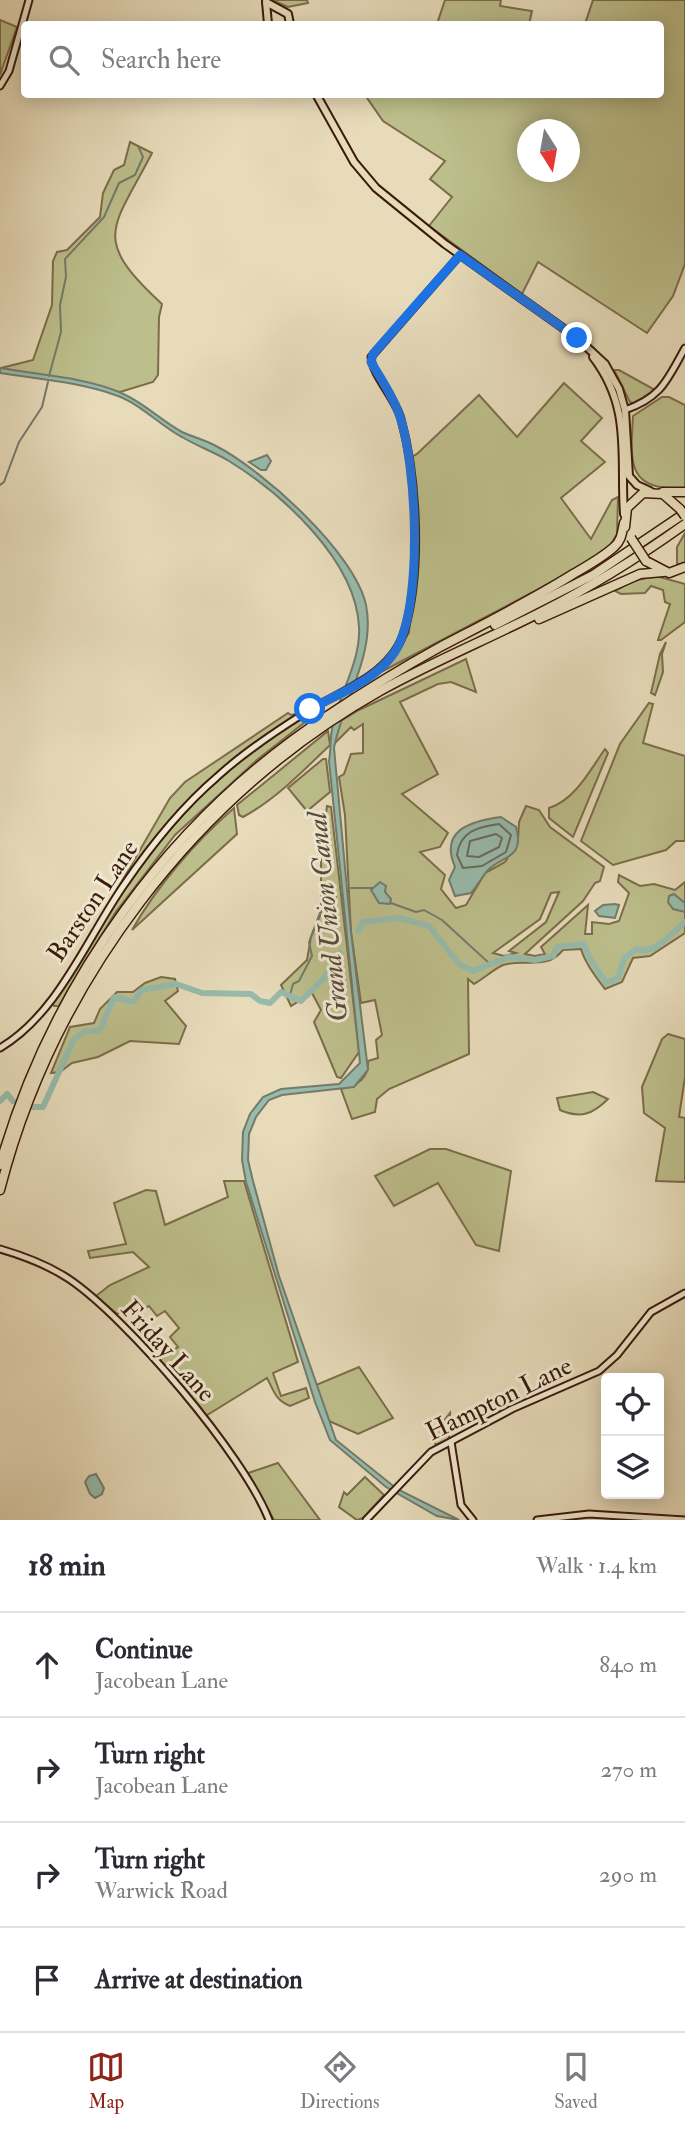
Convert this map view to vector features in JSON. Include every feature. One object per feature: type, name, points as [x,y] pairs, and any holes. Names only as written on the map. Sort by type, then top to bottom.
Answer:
[{"type":"highway","points":[[377,685],[593,575],[683,513],[667,496],[654,492]]},
{"type":"highway","points":[[0,1165],[25,1089],[75,988],[136,894],[223,802],[240,786],[377,685],[583,568],[616,545],[624,520],[637,496],[654,492],[685,492]]},
{"type":"highway","points":[[624,520],[631,538],[646,561],[666,573],[685,578]]},
{"type":"highway","points":[[390,686],[596,582],[685,524]]},
{"type":"highway","points":[[352,704],[633,577],[666,573],[685,567]]},
{"type":"highway","points":[[0,1190],[30,1098],[67,1017],[90,976],[125,923],[176,856],[223,802]]},
{"type":"main road","points":[[265,1],[288,13],[289,21]]},
{"type":"main road","points":[[265,1],[268,21]]},
{"type":"main road","points":[[268,15],[278,9]]},
{"type":"main road","points":[[318,98],[366,178],[402,212],[577,338],[605,364],[621,394],[625,410],[623,448]]},
{"type":"main road","points":[[577,338],[607,376],[614,391],[624,421],[629,476],[637,485],[654,492]]},
{"type":"main road","points":[[624,520],[625,410]]},
{"type":"street","points":[[23,21],[29,0]]},
{"type":"street","points":[[0,86],[9,71],[21,28]]},
{"type":"street","name":"Barston Lane","points":[[0,1048],[38,1016],[124,885],[155,844],[219,775],[287,724],[353,686],[383,665],[399,645],[408,616],[416,522],[400,416],[371,357],[460,255]]},
{"type":"street","points":[[624,421],[661,390],[685,348]]},
{"type":"street","points":[[621,394],[630,405],[639,406]]},
{"type":"street","points":[[625,410],[639,406]]},
{"type":"street","name":"Friday Lane","points":[[0,1250],[55,1270],[109,1312],[216,1434],[269,1520]]},
{"type":"street","name":"Hampton Lane","points":[[366,1520],[396,1485],[431,1452],[512,1409],[598,1371],[617,1355],[650,1312],[685,1293]]},
{"type":"street","points":[[451,1442],[461,1505],[473,1520]]},
{"type":"street","points":[[537,1520],[589,1514],[685,1520]]},
{"type":"green space","points":[[272,0],[307,0],[308,3],[288,7]]},
{"type":"green space","points":[[445,0],[501,0],[500,6],[532,11],[530,21],[438,21]]},
{"type":"green space","points":[[593,0],[685,0],[685,264],[673,296],[647,333],[538,262],[522,294],[429,226],[452,197],[430,179],[445,161],[383,121],[367,98],[664,98],[664,21],[586,21]]},
{"type":"green space","points":[[0,20],[17,27],[0,75]]},
{"type":"green space","points":[[130,142],[152,153],[127,199],[115,232],[117,247],[125,263],[139,282],[162,304],[159,317],[158,375],[153,382],[120,392],[1,368],[33,360],[52,305],[53,261],[57,252],[67,250],[100,217],[103,193],[114,170],[124,165]]},
{"type":"green space","points":[[614,370],[619,370],[657,391],[635,404],[630,402]]},
{"type":"green space","points":[[564,383],[602,418],[581,441],[605,462],[561,498],[591,539],[612,500],[618,497],[617,534],[610,546],[573,571],[381,672],[409,633],[418,521],[411,457],[479,395],[517,437]]},
{"type":"green space","points":[[662,397],[669,397],[685,405],[685,488],[652,485],[642,479],[633,461],[633,416]]},
{"type":"green space","points":[[685,533],[685,563],[682,566],[677,563],[677,547]]},
{"type":"green space","points":[[656,576],[685,584],[685,622],[661,640],[658,640],[670,604],[665,602],[663,590],[651,586],[645,593],[621,594],[615,591],[633,581]]},
{"type":"green space","points":[[666,642],[662,654],[663,672],[655,695],[651,693],[660,654]]},
{"type":"green space","points":[[466,659],[476,692],[451,682],[438,684],[400,702],[438,774],[402,794],[448,833],[440,847],[420,852],[445,875],[441,889],[456,908],[466,905],[485,873],[505,862],[518,841],[519,822],[526,806],[539,810],[550,827],[604,867],[600,881],[595,883],[583,901],[525,954],[545,954],[541,947],[588,905],[585,934],[592,934],[592,922],[609,924],[619,921],[629,893],[618,882],[619,875],[640,886],[654,884],[675,890],[685,882],[685,933],[650,956],[633,958],[622,982],[605,989],[588,965],[581,949],[563,950],[550,960],[542,962],[503,965],[474,984],[468,979],[469,1054],[389,1089],[377,1099],[375,1112],[352,1119],[341,1089],[352,1086],[364,1077],[368,1061],[378,1058],[376,1040],[382,1035],[375,1000],[361,1003],[351,932],[345,815],[339,777],[344,774],[351,754],[363,753],[363,724],[354,730],[351,727],[335,743],[339,722]],"holes":[[[559,892],[546,922],[509,951],[516,953],[504,956],[493,953],[540,919],[551,893]]]},
{"type":"green space","points":[[649,703],[653,704],[643,743],[685,756],[685,841],[676,841],[666,850],[613,865],[581,841],[620,744]]},
{"type":"green space","points":[[323,708],[258,759],[175,835],[115,913],[59,1006],[54,1006],[52,1002],[170,798],[185,782],[288,713],[291,715]]},
{"type":"green space","points":[[328,731],[330,745],[278,793],[243,817],[239,815],[237,805]]},
{"type":"green space","points":[[605,749],[608,753],[573,837],[549,818],[549,808],[574,791]]},
{"type":"green space","points":[[326,759],[330,792],[307,811],[288,788]]},
{"type":"green space","points":[[327,806],[331,807],[359,1052],[341,1078],[337,1077],[314,1022],[321,1010],[312,993],[291,1006],[281,985],[307,960],[311,937],[321,913],[321,819],[326,814]]},
{"type":"green space","points":[[234,808],[237,834],[132,930],[178,865]]},
{"type":"green space","points":[[161,977],[175,979],[178,991],[165,1001],[186,1026],[179,1044],[130,1041],[98,1057],[72,1063],[60,1072],[51,1073],[70,1027],[94,1023],[100,1009],[117,992],[133,992],[145,983]]},
{"type":"green space","points":[[668,1034],[685,1039],[685,1077],[679,1117],[685,1118],[685,1182],[656,1181],[665,1128],[644,1113],[642,1087],[662,1039]]},
{"type":"green space","points":[[593,1092],[608,1099],[586,1114],[560,1110],[557,1098]]},
{"type":"green space","points":[[430,1149],[446,1149],[511,1171],[499,1251],[476,1245],[438,1183],[394,1206],[375,1176]]},
{"type":"green space","points":[[224,1181],[244,1181],[298,1362],[273,1373],[281,1396],[306,1388],[309,1398],[290,1406],[285,1404],[273,1391],[267,1378],[204,1417],[159,1360],[178,1347],[170,1337],[179,1328],[165,1311],[157,1316],[149,1306],[141,1311],[135,1303],[117,1314],[96,1296],[110,1285],[149,1267],[133,1252],[90,1258],[88,1251],[126,1244],[114,1203],[146,1190],[156,1191],[165,1225],[228,1197]]},
{"type":"green space","points":[[359,1367],[393,1418],[358,1434],[329,1421],[316,1385]]},
{"type":"green space","points":[[450,1413],[449,1439],[436,1445],[431,1437]]},
{"type":"green space","points":[[278,1463],[320,1520],[274,1520],[248,1473]]},
{"type":"green space","points":[[365,1477],[384,1495],[363,1518],[357,1520],[339,1507],[344,1492],[347,1495]]},
{"type":"water","points":[[0,368],[76,380],[119,392],[182,432],[212,444],[258,474],[304,515],[345,562],[358,584],[366,605],[366,641],[363,659],[334,748],[351,932],[368,1070],[354,1087],[282,1095],[269,1100],[256,1117],[249,1134],[248,1160],[279,1276],[336,1440],[397,1489],[459,1520],[437,1516],[386,1487],[330,1440],[315,1402],[246,1182],[242,1160],[243,1132],[250,1114],[263,1097],[281,1089],[339,1084],[360,1063],[329,761],[335,716],[353,666],[359,640],[355,602],[345,577],[313,531],[271,491],[229,461],[174,432],[124,399],[73,384],[0,373]]},
{"type":"water","points":[[267,455],[271,461],[266,470],[261,470],[249,462]]},
{"type":"water","points":[[501,817],[516,827],[518,845],[515,851],[488,870],[471,893],[455,896],[449,880],[455,867],[451,844],[455,836],[469,825]]},
{"type":"water","points":[[380,882],[386,886],[385,892],[391,899],[390,904],[379,903],[371,890]]},
{"type":"water","points":[[674,894],[685,903],[685,912],[673,909],[668,902],[669,896]]},
{"type":"water","points":[[603,905],[619,905],[615,918],[599,916],[595,911]]},
{"type":"water","points":[[96,1474],[104,1488],[102,1494],[95,1498],[90,1494],[85,1482],[89,1476]]},
{"type":"waterway","points":[[49,376],[61,332],[60,305],[66,277],[65,259],[104,217],[119,183],[135,175],[143,157],[139,148]]},
{"type":"waterway","points":[[0,485],[4,482],[19,442],[42,407],[48,382]]},
{"type":"waterway","name":"Grand Union Canal","points":[[351,888],[373,888]]},
{"type":"waterway","name":"Grand Union Canal","points":[[290,995],[293,984],[299,981],[312,956],[309,942],[324,902],[336,897]]},
{"type":"waterway","points":[[391,903],[416,912],[424,910],[442,920],[490,964]]},
{"type":"waterway","name":"Grand Union Canal","points":[[358,931],[363,922],[399,918],[429,926],[459,964],[473,971],[509,957],[535,960],[553,956],[557,947],[584,944],[606,983],[618,978],[624,959],[636,949],[656,946],[685,922]]},
{"type":"waterway","name":"Grand Union Canal","points":[[32,1107],[43,1107],[74,1039],[83,1032],[100,1030],[114,997],[133,1002],[142,990],[176,984],[202,993],[251,994],[260,1001],[270,1003],[281,992],[301,1001],[324,978],[340,953]]},
{"type":"waterway","points":[[0,1101],[7,1094],[13,1101]]},
{"type":"route","points":[[310,709],[374,673],[383,665],[399,645],[408,616],[416,522],[413,490],[400,416],[371,362],[373,354],[460,255],[577,338]]}]
